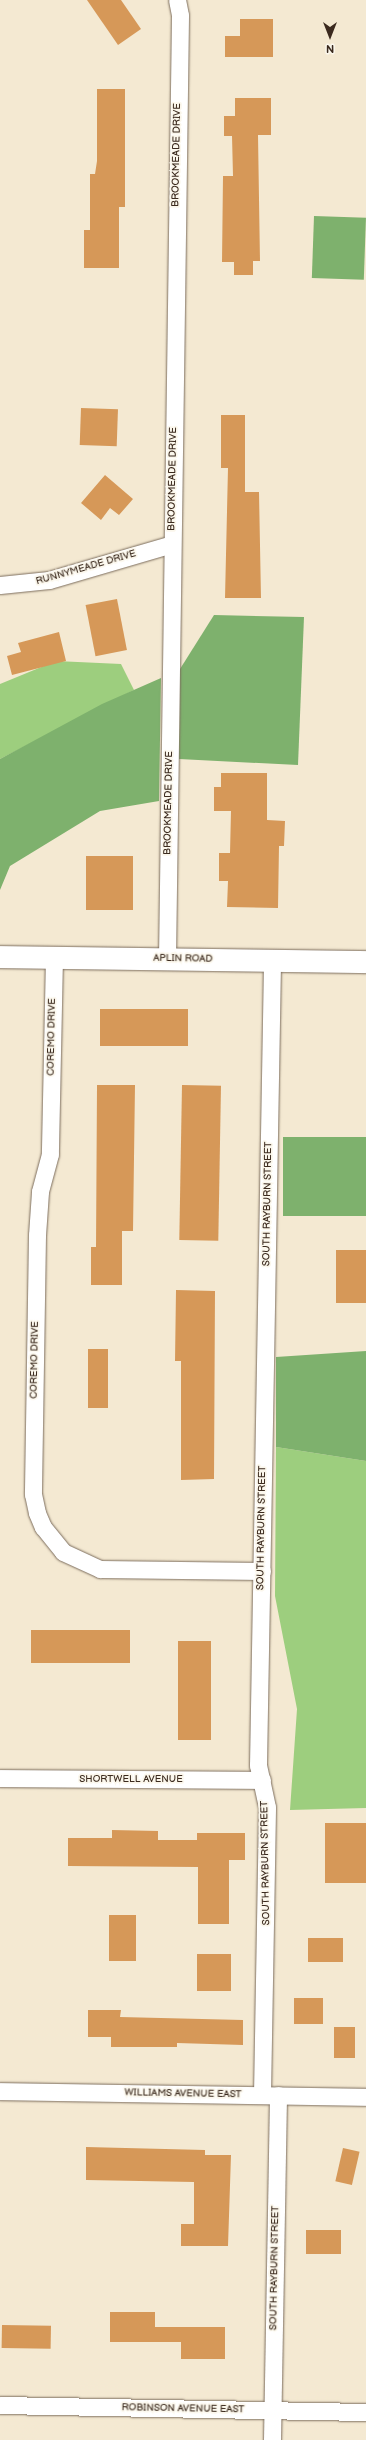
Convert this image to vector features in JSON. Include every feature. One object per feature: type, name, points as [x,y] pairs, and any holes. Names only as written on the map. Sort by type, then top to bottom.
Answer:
[{"type":"street","name":"BROOKMEADE DRIVE","points":[[167,959],[180,15],[177,0]]},
{"type":"street","name":"RUNNYMEADE DRIVE","points":[[0,585],[49,580],[172,544]]},
{"type":"street","name":"APLIN ROAD","points":[[0,957],[366,962]]},
{"type":"street","name":"COREMO DRIVE","points":[[54,957],[50,1154],[40,1192],[37,1235],[33,1494],[37,1513],[43,1527],[64,1552],[100,1569],[262,1571]]},
{"type":"street","name":"SOUTH RAYBURN STREET","points":[[272,960],[258,1765],[267,1807],[273,2410],[272,2440]]},
{"type":"street","name":"SHORTWELL AVENUE","points":[[0,1778],[262,1780]]},
{"type":"street","name":"WILLIAMS AVENUE EAST","points":[[0,2091],[366,2097]]},
{"type":"street","name":"ROBINSON AVENUE EAST","points":[[0,2405],[366,2412]]},
{"type":"green space","points":[[314,216],[366,218],[364,280],[312,278]]},
{"type":"green space","points":[[214,615],[304,617],[298,765],[179,759],[180,669]]},
{"type":"green space","points":[[56,661],[121,664],[134,690],[0,759],[0,684]]},
{"type":"green space","points":[[161,678],[159,801],[100,811],[10,866],[0,890],[0,759],[102,704]]},
{"type":"green space","points":[[283,1137],[366,1137],[366,1216],[283,1216]]},
{"type":"green space","points":[[366,1351],[366,1461],[276,1447],[276,1357]]},
{"type":"green space","points":[[276,1447],[366,1461],[366,1808],[290,1810],[297,1709],[275,1596]]},
{"type":"building","points":[[87,0],[121,0],[141,29],[118,45]]},
{"type":"building","points":[[240,19],[273,19],[273,57],[225,57],[225,36],[240,36]]},
{"type":"building","points":[[97,89],[125,89],[125,207],[119,207],[119,268],[84,268],[84,230],[90,230],[90,174],[95,174],[97,161]]},
{"type":"building","points":[[235,98],[271,98],[271,135],[258,135],[260,261],[253,261],[253,275],[234,275],[234,262],[222,262],[223,176],[233,176],[232,136],[224,136],[224,116],[235,116]]},
{"type":"building","points":[[81,408],[118,409],[117,446],[80,445]]},
{"type":"building","points":[[221,415],[245,415],[245,492],[259,492],[261,598],[225,598],[228,468],[221,468]]},
{"type":"building","points":[[105,475],[133,499],[119,515],[110,508],[101,520],[81,503]]},
{"type":"building","points":[[117,599],[127,650],[96,656],[86,605]]},
{"type":"building","points":[[59,632],[66,661],[12,675],[7,656],[21,652],[18,643]]},
{"type":"building","points":[[221,773],[267,773],[267,820],[285,821],[284,846],[279,846],[278,908],[227,907],[228,881],[219,881],[219,853],[230,853],[231,811],[214,811],[214,787],[221,787]]},
{"type":"building","points":[[86,856],[133,856],[133,910],[86,910]]},
{"type":"building","points":[[100,1009],[188,1009],[188,1046],[100,1046]]},
{"type":"building","points":[[97,1085],[135,1085],[133,1231],[122,1231],[122,1285],[91,1285],[91,1247],[96,1247]]},
{"type":"building","points":[[182,1085],[221,1086],[218,1241],[179,1240]]},
{"type":"building","points":[[336,1250],[366,1250],[366,1303],[336,1303]]},
{"type":"building","points":[[176,1290],[215,1291],[214,1479],[181,1480],[181,1361],[175,1361]]},
{"type":"building","points":[[88,1349],[108,1349],[108,1408],[88,1408]]},
{"type":"building","points":[[31,1630],[130,1630],[130,1663],[31,1663]]},
{"type":"building","points":[[178,1641],[211,1641],[211,1740],[178,1740]]},
{"type":"building","points":[[325,1823],[366,1823],[366,1883],[325,1883]]},
{"type":"building","points":[[112,1830],[158,1831],[158,1840],[197,1840],[197,1833],[245,1833],[245,1860],[229,1860],[229,1924],[198,1924],[198,1867],[68,1866],[68,1838],[112,1838]]},
{"type":"building","points":[[109,1915],[136,1915],[136,1961],[109,1961]]},
{"type":"building","points":[[308,1938],[343,1938],[343,1962],[308,1962]]},
{"type":"building","points":[[197,1954],[231,1954],[231,1991],[197,1991]]},
{"type":"building","points":[[294,1998],[323,1998],[323,2024],[294,2024]]},
{"type":"building","points":[[88,2010],[121,2010],[120,2017],[243,2020],[243,2045],[177,2043],[177,2047],[111,2047],[111,2037],[88,2037]]},
{"type":"building","points":[[334,2027],[355,2027],[355,2058],[334,2058]]},
{"type":"building","points":[[86,2147],[205,2150],[205,2155],[231,2155],[228,2246],[181,2246],[181,2224],[194,2224],[194,2182],[86,2180]]},
{"type":"building","points":[[343,2148],[360,2152],[352,2185],[335,2181]]},
{"type":"building","points":[[306,2230],[341,2230],[341,2254],[306,2254]]},
{"type":"building","points":[[110,2312],[155,2312],[155,2327],[225,2327],[225,2359],[181,2359],[181,2342],[110,2342]]},
{"type":"building","points":[[2,2325],[51,2326],[51,2349],[2,2348]]}]
